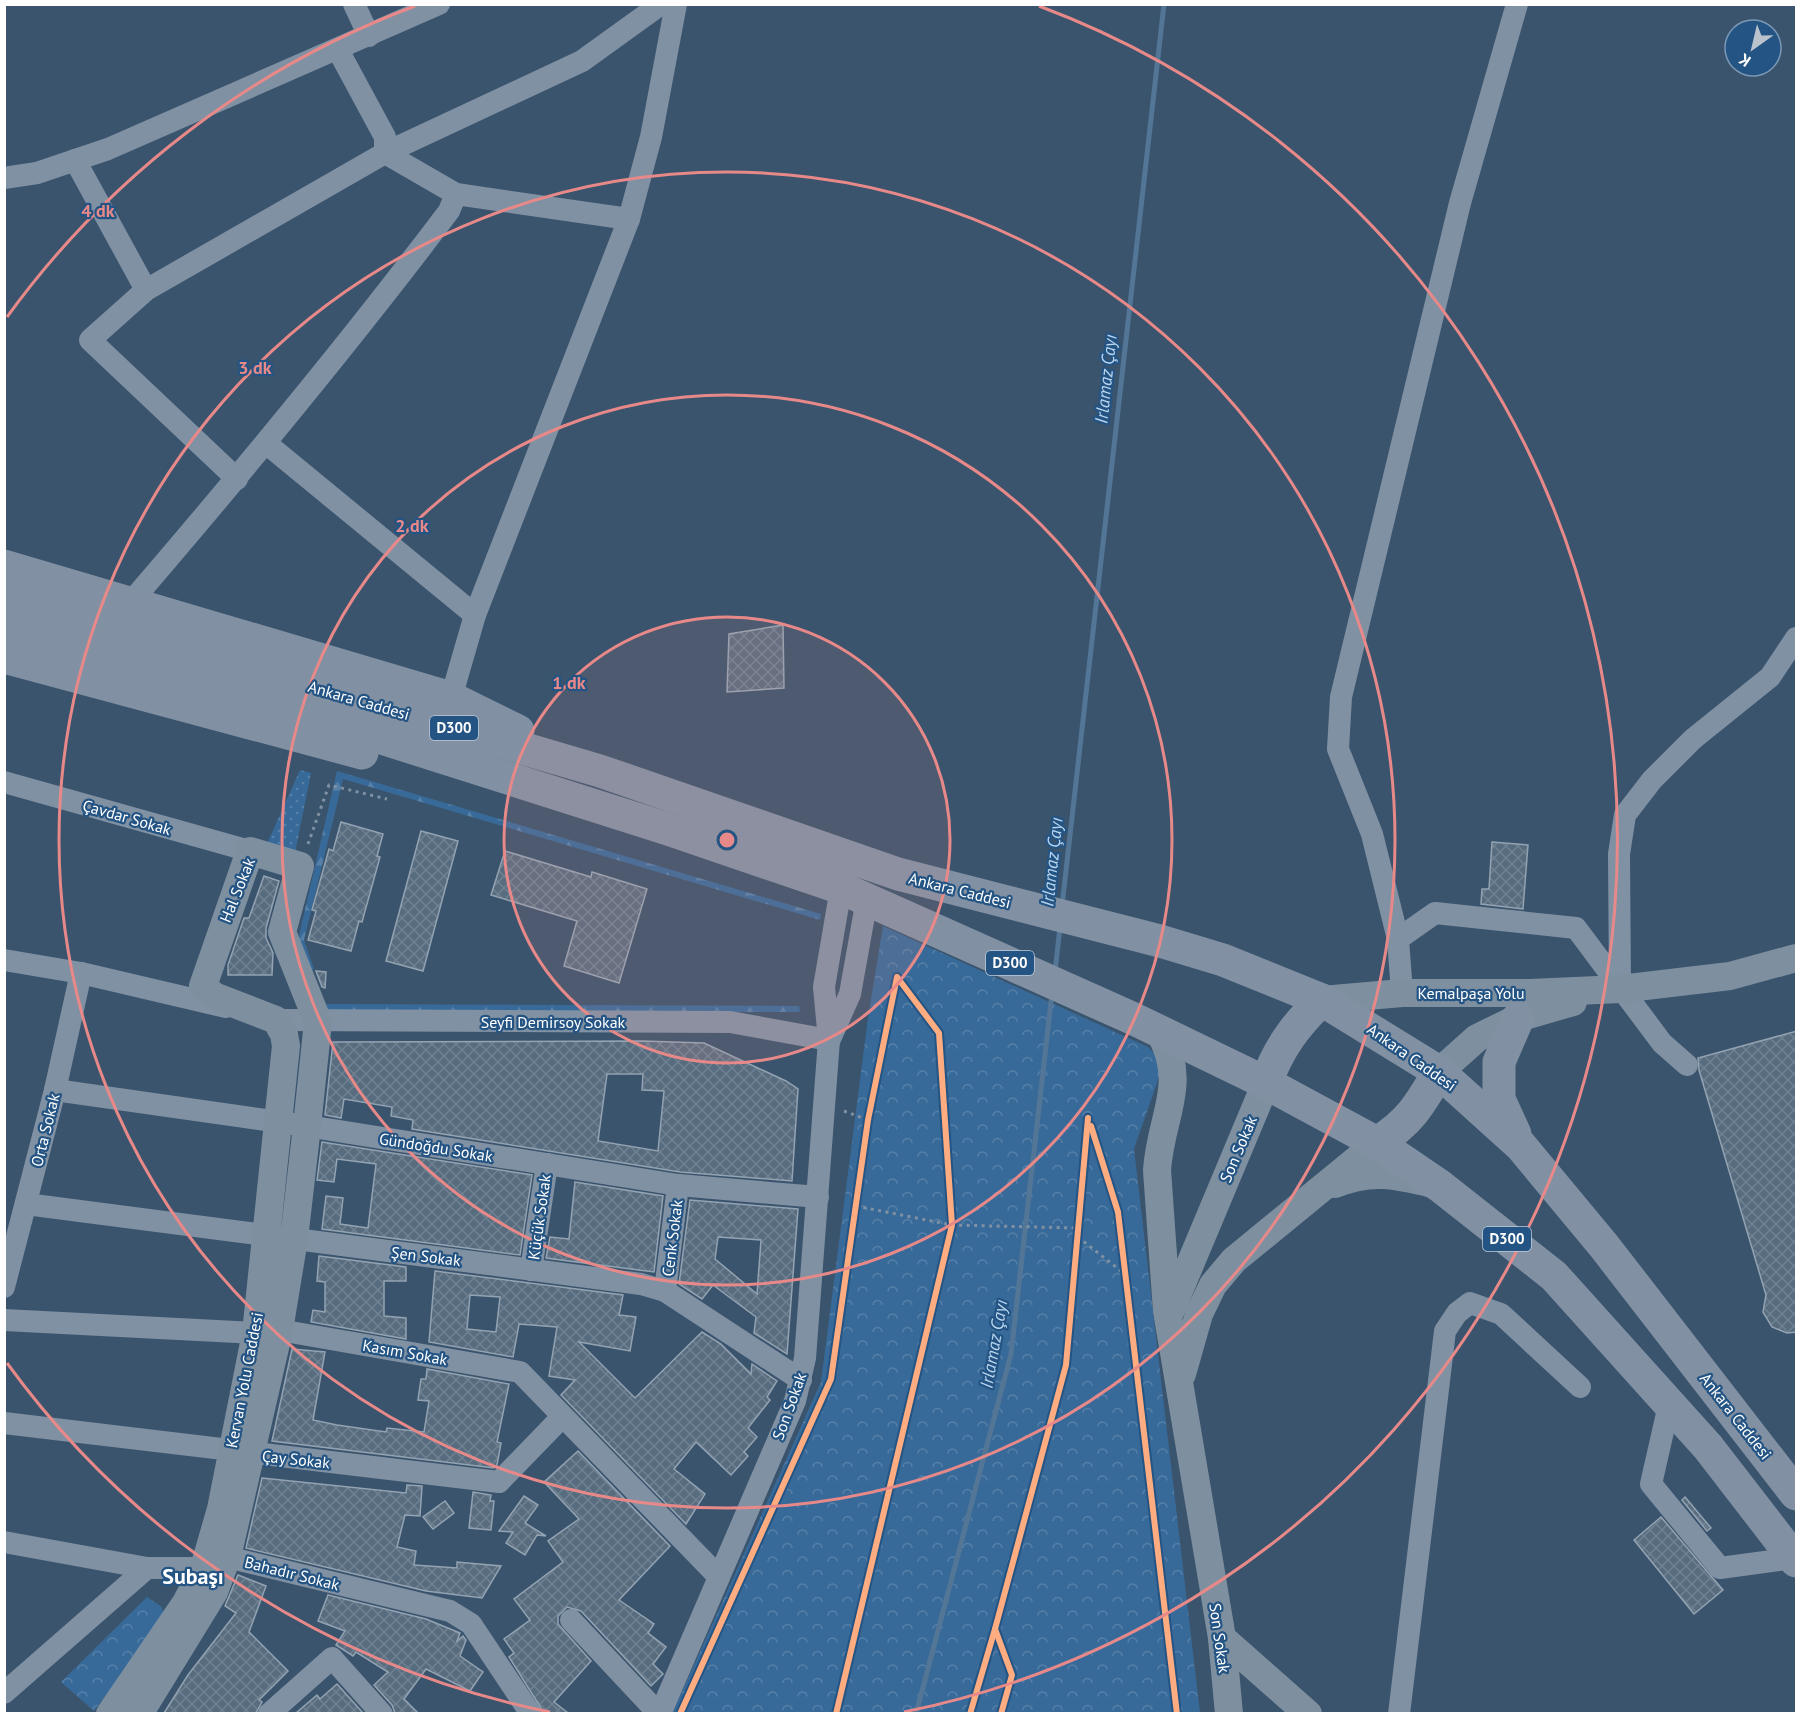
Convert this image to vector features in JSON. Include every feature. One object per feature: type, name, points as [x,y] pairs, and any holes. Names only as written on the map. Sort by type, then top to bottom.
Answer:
[{"type":"highway","points":[[4,566],[451,698],[600,771]]},
{"type":"highway","name":"Ankara Caddesi","points":[[4,596],[600,771],[898,874],[1160,941],[1223,960],[1322,1000],[1439,1072],[1521,1146],[1604,1246],[1797,1494]]},
{"type":"highway","name":"Ankara Caddesi","points":[[4,625],[326,720],[668,830],[865,898],[1146,1025],[1266,1083],[1377,1143],[1440,1186],[1554,1276],[1708,1447],[1795,1559]]},
{"type":"highway","points":[[4,657],[492,788],[668,830]]},
{"type":"highway","points":[[1266,1083],[1275,1059],[1299,1021],[1322,1000]]},
{"type":"highway","points":[[1518,1018],[1498,1062],[1499,1099],[1521,1146]]},
{"type":"highway","points":[[1377,1143],[1402,1127],[1420,1104],[1439,1072]]},
{"type":"main road","name":"Hal Sokak","points":[[268,1018],[214,996],[203,986],[250,851],[300,866]]},
{"type":"main road","points":[[300,866],[282,932],[318,1022]]},
{"type":"main road","name":"Kemalpaşa Yolu","points":[[1322,1000],[1402,993],[1530,993],[1620,989],[1730,976],[1797,958]]},
{"type":"main road","name":"Kemalpaşa Yolu","points":[[1439,1072],[1477,1038],[1518,1018],[1620,989]]},
{"type":"main road","name":"Kervan Yolu Caddesi","points":[[267,1331],[265,1237],[286,1046],[284,1034],[268,1018]]},
{"type":"main road","name":"Kervan Yolu Caddesi","points":[[110,1713],[142,1705],[186,1603],[216,1562],[221,1509],[242,1452],[267,1331],[294,1239],[318,1022]]},
{"type":"main road","points":[[1146,1025],[1170,1051],[1174,1071],[1157,1170],[1168,1317]]},
{"type":"main road","name":"Son Sokak","points":[[1229,1713],[1222,1638],[1168,1317],[1266,1083]]},
{"type":"main road","name":"Son Sokak","points":[[1179,1384],[1189,1342],[1213,1285],[1234,1260],[1377,1143]]},
{"type":"main road","name":"Son Sokak","points":[[1324,1188],[1372,1173],[1401,1176],[1440,1186]]},
{"type":"main road","points":[[1222,1638],[1308,1713]]},
{"type":"street","points":[[354,4],[369,36]]},
{"type":"street","points":[[4,178],[37,172],[108,149],[439,4]]},
{"type":"street","points":[[237,479],[90,340],[146,290],[385,153],[582,61],[661,4]]},
{"type":"street","points":[[451,698],[475,615],[630,219],[651,137],[676,4]]},
{"type":"street","points":[[1402,993],[1398,939],[1372,834],[1338,749],[1341,697],[1460,202],[1517,4]]},
{"type":"street","points":[[338,50],[385,137],[385,153]]},
{"type":"street","points":[[385,153],[456,194],[630,219]]},
{"type":"street","points":[[75,160],[146,290]]},
{"type":"street","points":[[131,602],[267,444],[449,211],[456,194]]},
{"type":"street","points":[[267,444],[475,615]]},
{"type":"street","points":[[1620,989],[1619,854],[1625,815],[1652,780],[1693,739],[1770,677],[1797,639]]},
{"type":"street","points":[[4,676],[45,667]]},
{"type":"street","name":"Çavdar Sokak","points":[[4,782],[250,851]]},
{"type":"street","name":"Son Sokak","points":[[660,1713],[795,1401],[801,1380],[805,1358],[829,1040],[824,987],[865,898]]},
{"type":"street","points":[[1398,939],[1436,913],[1576,928],[1662,1043],[1687,1065]]},
{"type":"street","name":"Seyfi Demirsoy Sokak","points":[[4,960],[81,973],[268,1018],[318,1022],[730,1022],[829,1040]]},
{"type":"street","name":"Orta Sokak","points":[[4,1287],[55,1090],[81,973]]},
{"type":"street","name":"Gündoğdu Sokak","points":[[55,1090],[307,1126],[678,1185],[818,1197]]},
{"type":"street","name":"Küçük Sokak","points":[[531,1270],[547,1164]]},
{"type":"street","name":"Cenk Sokak","points":[[665,1291],[678,1185]]},
{"type":"street","name":"Şen Sokak","points":[[26,1204],[265,1237],[641,1284],[665,1291],[801,1380]]},
{"type":"street","points":[[1399,1713],[1445,1331],[1458,1313],[1470,1303],[1501,1314],[1580,1387]]},
{"type":"street","name":"Kasım Sokak","points":[[4,1320],[267,1331],[520,1372],[719,1577]]},
{"type":"street","points":[[1669,1405],[1651,1484],[1720,1568],[1795,1559]]},
{"type":"street","name":"Çay Sokak","points":[[4,1423],[500,1482],[562,1417]]},
{"type":"street","name":"Bahadır Sokak","points":[[4,1542],[147,1568],[216,1562],[450,1611],[471,1624],[531,1713]]},
{"type":"street","points":[[4,1694],[147,1568]]},
{"type":"street","points":[[571,1620],[660,1713]]},
{"type":"street","points":[[280,1710],[332,1658],[382,1713]]},
{"type":"path","points":[[300,866],[329,785],[387,799]]},
{"type":"path","points":[[825,1104],[868,1120]]},
{"type":"path","points":[[867,1130],[870,1109]]},
{"type":"path","points":[[854,1218],[858,1195]]},
{"type":"path","points":[[856,1206],[952,1225],[1078,1228]]},
{"type":"path","points":[[949,1237],[952,1225],[951,1214]]},
{"type":"path","points":[[1077,1248],[1079,1217]]},
{"type":"path","points":[[1078,1237],[1126,1275]]},
{"type":"path","points":[[1124,1265],[1127,1287]]},
{"type":"green space","points":[[300,770],[311,773],[295,853],[266,846]]},
{"type":"green space","points":[[337,771],[821,914],[820,920],[343,779],[304,940],[314,969],[308,971],[298,940]]},
{"type":"green space","points":[[883,926],[1148,1047],[1159,1059],[1160,1074],[1134,1149],[1200,1713],[672,1714],[821,1382],[868,1018]]},
{"type":"green space","points":[[321,1004],[799,1006],[800,1012],[322,1011]]},
{"type":"green space","points":[[147,1597],[162,1607],[164,1618],[94,1711],[61,1682]]},
{"type":"building","points":[[783,625],[784,688],[727,692],[729,634]]},
{"type":"building","points":[[341,822],[383,834],[377,856],[380,857],[362,922],[359,921],[351,951],[308,940],[316,911],[312,910],[329,849],[333,851]]},
{"type":"building","points":[[421,831],[458,841],[423,971],[386,961]]},
{"type":"building","points":[[1492,842],[1528,845],[1523,909],[1481,904],[1482,889],[1489,889]]},
{"type":"building","points":[[505,851],[591,877],[592,872],[647,889],[619,983],[564,966],[577,921],[491,895]]},
{"type":"building","points":[[264,876],[279,881],[266,928],[266,938],[273,953],[272,975],[228,975],[228,965],[244,918],[249,918]]},
{"type":"building","points":[[316,971],[326,972],[325,988],[322,987]]},
{"type":"building","points":[[1797,1031],[1797,1332],[1787,1333],[1772,1327],[1763,1312],[1766,1295],[1699,1070],[1698,1058]]},
{"type":"building","points":[[643,1041],[704,1043],[786,1081],[798,1089],[792,1181],[680,1172],[412,1129],[413,1120],[391,1116],[392,1107],[344,1099],[341,1118],[325,1115],[333,1042]],"holes":[[[607,1074],[643,1074],[642,1090],[664,1091],[658,1151],[598,1141]]]},
{"type":"building","points":[[322,1142],[532,1175],[520,1255],[322,1229],[326,1196],[343,1198],[340,1224],[368,1228],[376,1164],[337,1159],[334,1182],[317,1180]]},
{"type":"building","points":[[575,1182],[663,1196],[654,1272],[546,1258],[550,1237],[569,1239]]},
{"type":"building","points":[[690,1200],[798,1209],[787,1354],[754,1333],[756,1317],[713,1285],[702,1299],[679,1284]],"holes":[[[718,1237],[761,1240],[757,1294],[715,1259]]]},
{"type":"building","points":[[319,1256],[406,1267],[406,1281],[384,1281],[384,1316],[406,1318],[406,1339],[311,1322],[313,1310],[325,1312],[325,1282],[317,1281]]},
{"type":"building","points":[[435,1271],[623,1295],[619,1315],[636,1317],[630,1351],[579,1342],[635,1398],[702,1332],[721,1344],[751,1374],[752,1364],[777,1381],[767,1397],[770,1400],[748,1428],[757,1437],[744,1452],[748,1456],[731,1475],[696,1442],[674,1469],[705,1494],[686,1524],[561,1395],[575,1380],[549,1376],[557,1327],[519,1324],[513,1357],[429,1342]],"holes":[[[470,1295],[500,1297],[496,1332],[467,1329]]]},
{"type":"building","points":[[292,1349],[325,1352],[313,1420],[337,1425],[386,1432],[387,1428],[424,1432],[429,1401],[418,1400],[421,1379],[426,1379],[427,1369],[509,1384],[497,1442],[501,1443],[497,1465],[494,1468],[272,1441]]},
{"type":"building","points":[[578,1451],[670,1546],[619,1600],[654,1624],[648,1633],[666,1647],[653,1664],[663,1674],[651,1686],[581,1611],[567,1607],[558,1616],[558,1624],[591,1661],[554,1702],[568,1713],[544,1713],[509,1657],[514,1653],[504,1639],[530,1620],[514,1599],[563,1562],[548,1541],[579,1519],[544,1482]]},
{"type":"building","points":[[262,1478],[406,1493],[407,1485],[422,1486],[420,1516],[405,1515],[397,1547],[416,1551],[414,1565],[457,1568],[457,1562],[501,1566],[482,1598],[426,1591],[246,1548]]},
{"type":"building","points":[[473,1492],[491,1495],[490,1501],[494,1501],[491,1530],[469,1528]]},
{"type":"building","points":[[524,1496],[538,1505],[525,1523],[546,1536],[537,1535],[525,1555],[506,1543],[513,1532],[499,1531]]},
{"type":"building","points":[[1685,1497],[1711,1528],[1707,1531],[1682,1500]]},
{"type":"building","points":[[445,1501],[454,1513],[433,1529],[423,1517]]},
{"type":"building","points":[[1661,1517],[1723,1590],[1694,1614],[1634,1540]]},
{"type":"building","points":[[238,1575],[266,1586],[249,1632],[288,1671],[259,1700],[262,1702],[256,1713],[164,1713],[188,1675],[236,1613],[225,1606]]},
{"type":"building","points":[[328,1595],[426,1619],[460,1633],[457,1641],[463,1636],[466,1640],[460,1656],[483,1672],[470,1691],[426,1669],[404,1699],[418,1713],[395,1713],[392,1705],[374,1685],[388,1672],[356,1652],[353,1656],[336,1645],[345,1631],[318,1621]]},
{"type":"building","points":[[337,1684],[363,1713],[296,1713],[317,1695],[320,1699]]},
{"type":"waterway","name":"Irlamaz Çayı","points":[[1062,906],[1164,4]]},
{"type":"waterway","name":"Irlamaz Çayı","points":[[1055,972],[1060,927]]},
{"type":"waterway","name":"Irlamaz Çayı","points":[[916,1714],[1011,1354],[1052,993]]},
{"type":"cycle path","points":[[680,1714],[831,1379],[868,1120],[897,977],[939,1033],[952,1225],[836,1714]]},
{"type":"cycle path","points":[[1001,1714],[1012,1675],[995,1629],[1066,1365],[1088,1118]]},
{"type":"cycle path","points":[[1091,1126],[1118,1212],[1177,1714]]},
{"type":"cycle path","points":[[970,1714],[995,1629]]},
{"type":"district","name":"Subaşı","points":[[193,1576]]}]
